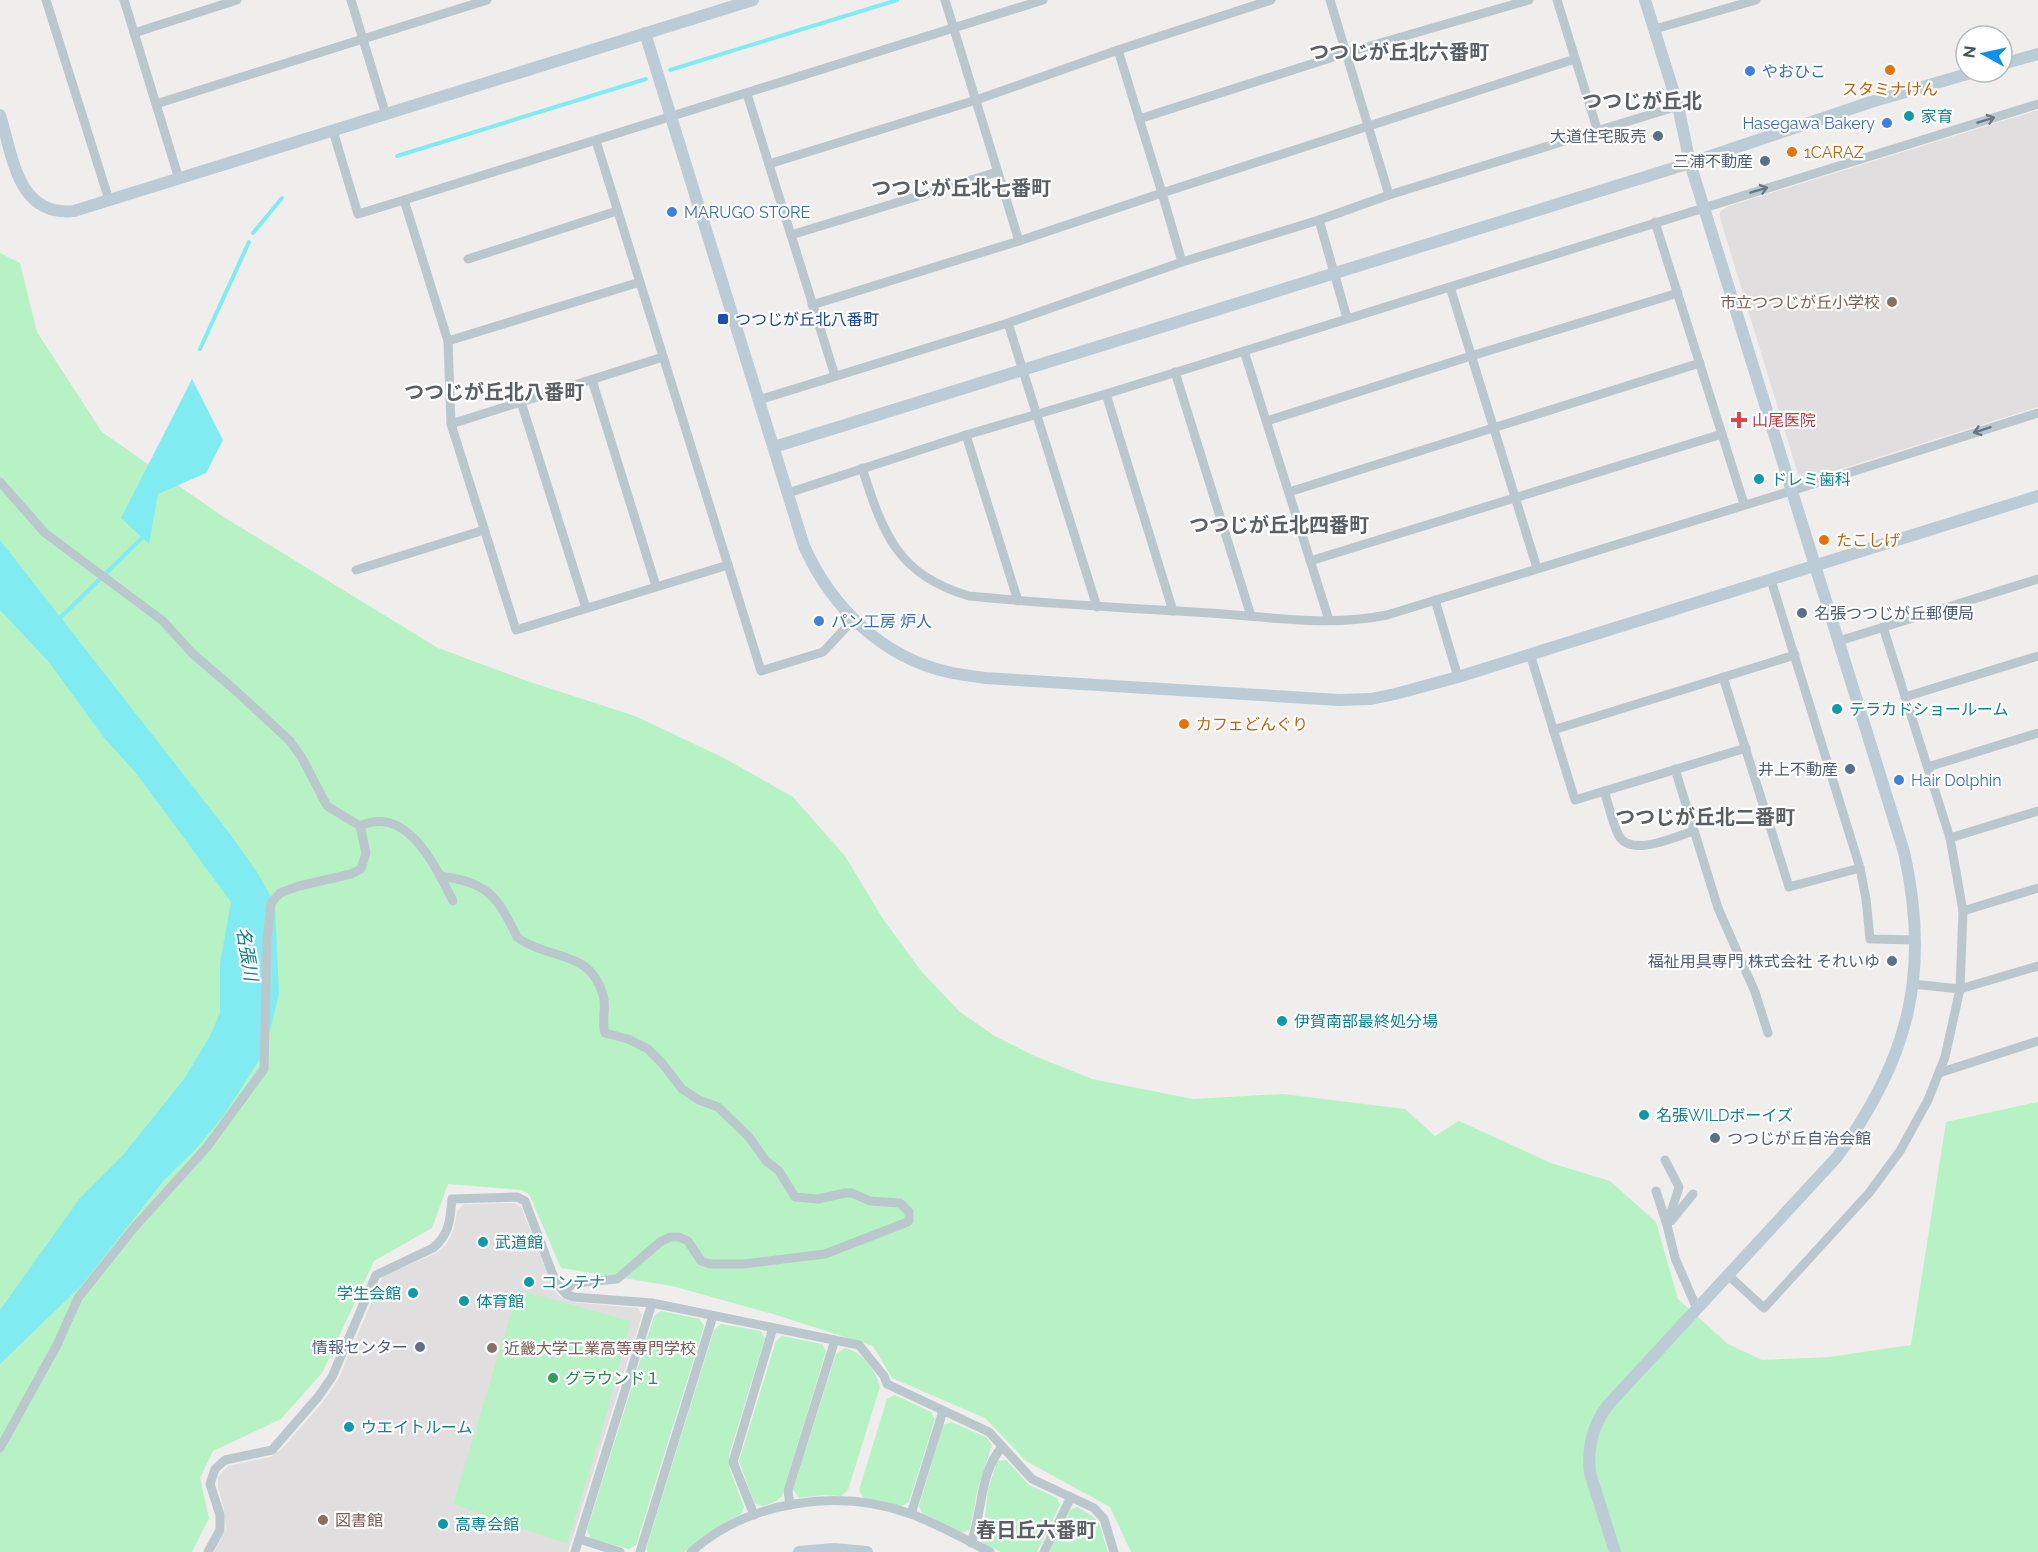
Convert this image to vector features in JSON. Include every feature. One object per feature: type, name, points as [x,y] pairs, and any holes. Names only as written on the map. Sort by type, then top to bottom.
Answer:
[{"type":"street","points":[[46,0],[108,200]]},
{"type":"street","points":[[124,0],[179,179]]},
{"type":"street","points":[[134,33],[237,0]]},
{"type":"street","points":[[351,0],[386,115]]},
{"type":"street","points":[[156,104],[487,0]]},
{"type":"street","points":[[0,115],[23,188],[38,202],[66,212],[753,0]]},
{"type":"street","points":[[945,0],[1019,241]]},
{"type":"street","points":[[333,131],[358,214],[672,118],[1043,0]]},
{"type":"street","points":[[769,164],[976,100],[1118,50],[1272,0]]},
{"type":"street","points":[[1330,0],[1389,195]]},
{"type":"street","points":[[1139,119],[1346,53],[1529,0]]},
{"type":"street","points":[[1557,0],[1598,132]]},
{"type":"street","points":[[1615,1552],[1590,1473],[1589,1451],[1593,1431],[1608,1406],[1837,1157],[1862,1124],[1895,1058],[1907,1020],[1916,940],[1912,890],[1904,852],[1703,207],[1690,164],[1678,106],[1645,0]]},
{"type":"street","points":[[1655,29],[1727,4],[1756,0]]},
{"type":"street","points":[[645,33],[804,546],[811,562],[828,590],[853,620],[889,647],[921,663],[947,672],[985,678],[1339,700],[1371,699],[1458,677],[2038,496]]},
{"type":"street","points":[[1118,50],[1182,262]]},
{"type":"street","points":[[2014,61],[2038,54]]},
{"type":"street","points":[[812,306],[1019,241],[1575,59]]},
{"type":"street","points":[[774,447],[1690,164],[1871,102],[1954,78]]},
{"type":"street","points":[[747,94],[835,376]]},
{"type":"street","points":[[788,493],[966,435],[1038,415],[2038,104]]},
{"type":"street","points":[[759,400],[1008,323],[1182,262],[1319,220],[1389,195],[1678,106]]},
{"type":"street","points":[[596,141],[761,671],[823,652],[853,620]]},
{"type":"street","points":[[791,235],[997,172]]},
{"type":"street","points":[[404,200],[448,341],[451,424],[516,630],[728,565]]},
{"type":"street","points":[[468,259],[617,212]]},
{"type":"street","points":[[1319,220],[1347,318]]},
{"type":"street","points":[[1655,222],[1743,504]]},
{"type":"street","points":[[448,341],[640,282]]},
{"type":"street","points":[[1450,287],[1537,568]]},
{"type":"street","points":[[1267,421],[1678,293]]},
{"type":"street","points":[[1008,323],[1097,607]]},
{"type":"street","points":[[1244,351],[1329,621]]},
{"type":"street","points":[[451,424],[663,357]]},
{"type":"street","points":[[1289,492],[1700,363]]},
{"type":"street","points":[[1175,372],[1251,616]]},
{"type":"street","points":[[592,380],[656,586]]},
{"type":"street","points":[[1106,394],[1173,611]]},
{"type":"street","points":[[521,402],[586,609]]},
{"type":"street","points":[[862,468],[877,513],[889,539],[911,566],[933,581],[969,596],[1097,607],[1329,621],[1366,619],[1387,615],[2038,413]]},
{"type":"street","points":[[1310,561],[1722,434]]},
{"type":"street","points":[[966,435],[1018,601]]},
{"type":"street","points":[[0,482],[45,533],[163,621],[192,653],[290,741],[302,758],[327,806],[360,826],[366,853],[361,868],[351,874],[299,886],[280,893],[271,903],[267,932],[264,1069],[207,1147],[132,1230],[78,1298],[57,1345],[0,1448]]},
{"type":"street","points":[[356,570],[484,530]]},
{"type":"street","points":[[1839,641],[2038,579]]},
{"type":"street","points":[[1771,580],[1860,868],[1870,939],[1916,940]]},
{"type":"street","points":[[1435,600],[1458,677]]},
{"type":"street","points":[[1729,1276],[1764,1308],[1882,1177],[1915,1126],[1945,1057],[1960,989],[1963,911],[1950,838],[1882,627]]},
{"type":"street","points":[[1530,654],[1575,800],[1746,748]]},
{"type":"street","points":[[1553,730],[1795,655]]},
{"type":"street","points":[[1905,697],[2038,656]]},
{"type":"street","points":[[1723,677],[1789,887],[1860,868]]},
{"type":"street","points":[[1928,767],[2038,733]]},
{"type":"street","points":[[1675,769],[1718,908],[1755,992],[1768,1033]]},
{"type":"street","points":[[1604,791],[1620,837],[1628,843],[1645,846],[1694,831]]},
{"type":"street","points":[[1950,838],[2038,811]]},
{"type":"street","points":[[360,826],[378,820],[403,828],[415,838],[440,876],[453,902]]},
{"type":"street","points":[[440,876],[468,881],[483,888],[502,908],[517,937],[588,967],[604,999],[605,1033],[644,1046],[662,1063],[682,1089],[699,1100],[718,1107],[749,1137],[766,1161],[779,1171],[795,1197],[819,1199],[845,1193],[870,1201],[900,1203],[909,1212],[909,1221],[841,1249],[817,1256],[782,1260],[710,1264],[701,1261],[688,1240],[670,1237],[660,1242],[617,1280],[574,1283],[564,1292]]},
{"type":"street","points":[[1963,911],[2038,888]]},
{"type":"street","points":[[1912,984],[1960,989],[2038,966]]},
{"type":"street","points":[[1939,1073],[2038,1041]]},
{"type":"street","points":[[1665,1160],[1679,1187],[1667,1225]]},
{"type":"street","points":[[1656,1191],[1675,1258],[1698,1309]]},
{"type":"street","points":[[1667,1225],[1693,1194]]},
{"type":"street","points":[[208,1552],[220,1530],[220,1515],[210,1484],[215,1469],[225,1460],[266,1452],[281,1441],[318,1397],[332,1377],[376,1275],[439,1243],[449,1227],[452,1199],[517,1197],[525,1201],[556,1283],[564,1292],[573,1297],[652,1303],[859,1345],[884,1376],[887,1384],[989,1432],[1032,1479],[1094,1508],[1102,1515],[1114,1552]]},
{"type":"street","points":[[575,1552],[652,1303]]},
{"type":"street","points":[[640,1552],[713,1316]]},
{"type":"street","points":[[754,1515],[733,1462],[773,1328]]},
{"type":"street","points":[[790,1505],[788,1491],[835,1340]]},
{"type":"street","points":[[911,1514],[943,1412]]},
{"type":"street","points":[[971,1543],[978,1524],[982,1490],[993,1458],[1002,1447]]},
{"type":"street","points":[[1044,1552],[1071,1497]]},
{"type":"street","points":[[691,1552],[725,1528],[754,1515],[790,1505],[823,1500],[874,1504],[911,1514],[990,1552]]},
{"type":"street","points":[[579,1539],[620,1552]]},
{"type":"street","points":[[799,1552],[834,1549],[867,1552]]},
{"type":"shaded area","name":"市立つつじが丘小学校","points":[[2038,110],[2038,407],[1809,479],[1801,478],[1720,212],[1726,207]]},
{"type":"shaded area","name":"近畿大学工業高等専門学校","points":[[514,1203],[521,1207],[554,1290],[559,1296],[571,1302],[638,1308],[642,1315],[568,1552],[214,1552],[226,1529],[218,1477],[228,1466],[270,1457],[281,1450],[322,1403],[338,1380],[383,1276],[436,1253],[446,1245],[454,1229],[457,1211],[464,1204]]},
{"type":"green space","points":[[0,253],[20,263],[37,332],[102,432],[222,516],[438,648],[527,681],[635,716],[724,758],[793,797],[845,856],[883,919],[922,972],[959,1011],[993,1035],[1032,1055],[1092,1079],[1193,1099],[1283,1094],[1405,1109],[1435,1136],[1459,1121],[1551,1163],[1610,1181],[1656,1222],[1678,1299],[1728,1344],[1762,1360],[1829,1357],[1911,1345],[1946,1122],[2038,1102],[2038,1552],[1131,1552],[1110,1507],[1026,1461],[985,1418],[892,1378],[873,1346],[773,1314],[672,1286],[561,1268],[529,1194],[521,1190],[448,1184],[432,1228],[374,1261],[322,1373],[281,1419],[213,1451],[200,1478],[209,1518],[192,1552],[0,1552]]},
{"type":"green space","name":"グラウンド１","points":[[518,1290],[631,1321],[601,1434],[567,1544],[453,1504]]},
{"type":"green space","points":[[661,1311],[700,1319],[704,1326],[636,1545],[629,1549],[591,1539],[587,1530],[654,1316]]},
{"type":"green space","points":[[721,1324],[761,1331],[765,1338],[729,1455],[730,1470],[744,1507],[741,1514],[703,1536],[684,1552],[648,1552],[646,1549],[714,1330]]},
{"type":"green space","points":[[782,1336],[822,1344],[826,1351],[782,1496],[775,1502],[763,1506],[754,1503],[739,1461],[776,1341]]},
{"type":"green space","points":[[845,1348],[862,1357],[876,1375],[880,1387],[848,1490],[841,1496],[823,1495],[799,1498],[793,1490],[836,1354]]},
{"type":"green space","points":[[895,1395],[931,1412],[935,1419],[909,1502],[902,1506],[863,1498],[859,1490],[887,1399]]},
{"type":"green space","points":[[951,1422],[986,1437],[992,1445],[977,1491],[970,1530],[962,1533],[922,1513],[919,1506],[943,1425]]},
{"type":"green space","points":[[1006,1460],[1029,1485],[1057,1498],[1060,1505],[1037,1552],[1001,1552],[982,1543],[979,1535],[985,1517],[988,1490],[997,1461]]},
{"type":"green space","points":[[1077,1507],[1092,1516],[1100,1525],[1108,1552],[1049,1552],[1070,1510]]},
{"type":"water","points":[[192,379],[223,440],[206,473],[158,494],[149,544],[121,518]]},
{"type":"water","name":"名張川","points":[[0,540],[230,834],[257,872],[275,904],[279,994],[260,1059],[224,1115],[195,1150],[164,1180],[82,1285],[0,1364],[0,1310],[80,1198],[123,1155],[184,1079],[209,1038],[220,1013],[220,963],[231,902],[136,773],[105,739],[48,661],[0,610]]},
{"type":"waterway","points":[[670,70],[897,0]]},
{"type":"waterway","points":[[397,156],[646,79]]},
{"type":"waterway","points":[[253,233],[282,198]]},
{"type":"waterway","points":[[200,349],[249,242]]},
{"type":"waterway","points":[[59,619],[142,538]]},
{"type":"place","name":"スタミナけん","points":[[1890,70]]},
{"type":"place","name":"やおひこ","points":[[1750,71]]},
{"type":"place","name":"家育","points":[[1909,116]]},
{"type":"place","name":"Hasegawa Bakery","points":[[1887,123]]},
{"type":"place","name":"大道住宅販売","points":[[1658,136]]},
{"type":"place","name":"1CARAZ","points":[[1792,152]]},
{"type":"place","name":"三浦不動産","points":[[1765,161]]},
{"type":"place","name":"MARUGO STORE","points":[[672,212]]},
{"type":"place","name":"市立つつじが丘小学校","points":[[1892,302]]},
{"type":"place","name":"つつじが丘北八番町","points":[[723,319]]},
{"type":"place","name":"山尾医院","points":[[1739,420]]},
{"type":"place","name":"ドレミ歯科","points":[[1759,479]]},
{"type":"place","name":"たこしげ","points":[[1824,540]]},
{"type":"place","name":"名張つつじが丘郵便局","points":[[1802,613]]},
{"type":"place","name":"パン工房 炉人","points":[[819,621]]},
{"type":"place","name":"テラカドショールーム","points":[[1837,709]]},
{"type":"place","name":"カフェどんぐり","points":[[1184,724]]},
{"type":"place","name":"井上不動産","points":[[1850,769]]},
{"type":"place","name":"Hair Dolphin","points":[[1899,780]]},
{"type":"place","name":"福祉用具専門 株式会社 それいゆ","points":[[1892,961]]},
{"type":"place","name":"伊賀南部最終処分場","points":[[1282,1021]]},
{"type":"place","name":"名張WILDボーイズ","points":[[1644,1115]]},
{"type":"place","name":"つつじが丘自治会館","points":[[1715,1138]]},
{"type":"place","name":"武道館","points":[[483,1242]]},
{"type":"place","name":"コンテナ","points":[[529,1282]]},
{"type":"place","name":"学生会館","points":[[413,1293]]},
{"type":"place","name":"体育館","points":[[464,1301]]},
{"type":"place","name":"情報センター","points":[[420,1347]]},
{"type":"place","name":"近畿大学工業高等専門学校","points":[[492,1348]]},
{"type":"place","name":"グラウンド１","points":[[553,1378]]},
{"type":"place","name":"ウエイトルーム","points":[[349,1427]]},
{"type":"place","name":"図書館","points":[[323,1520]]},
{"type":"place","name":"高専会館","points":[[443,1524]]},
{"type":"district","name":"つつじが丘北六番町","points":[[1399,52]]},
{"type":"district","name":"つつじが丘北","points":[[1642,101]]},
{"type":"district","name":"つつじが丘北七番町","points":[[961,188]]},
{"type":"district","name":"つつじが丘北八番町","points":[[494,392]]},
{"type":"district","name":"つつじが丘北四番町","points":[[1279,525]]},
{"type":"district","name":"つつじが丘北二番町","points":[[1705,817]]},
{"type":"district","name":"春日丘六番町","points":[[1036,1530]]}]
